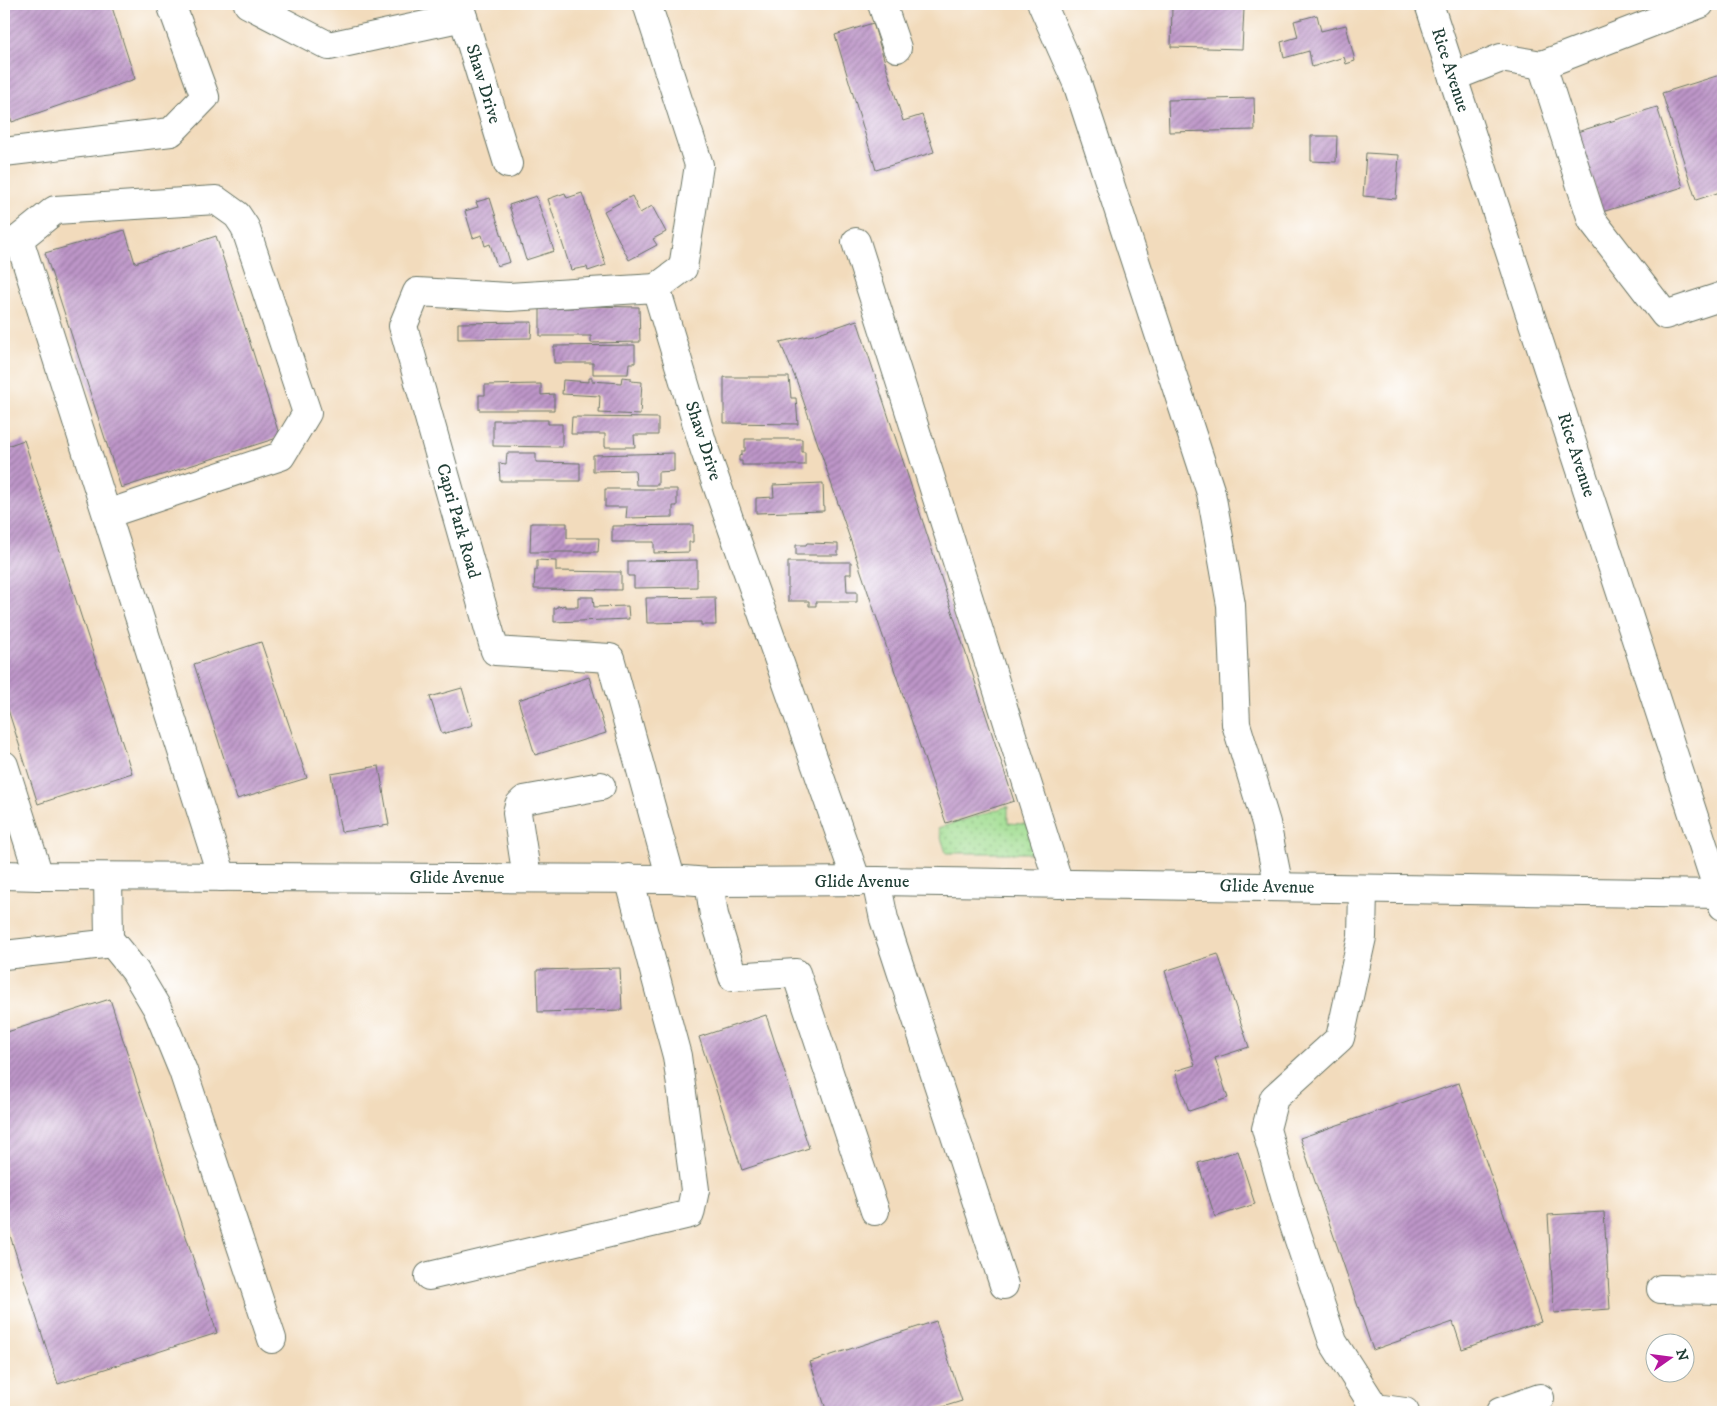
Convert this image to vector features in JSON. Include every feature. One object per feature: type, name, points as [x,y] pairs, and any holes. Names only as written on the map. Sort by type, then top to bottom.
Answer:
[{"type":"street","points":[[4,152],[171,132],[205,97],[171,4]]},
{"type":"street","points":[[248,4],[329,46],[461,10]]},
{"type":"street","points":[[647,4],[699,165],[683,268],[656,288]]},
{"type":"street","points":[[882,4],[897,48]]},
{"type":"street","points":[[1042,4],[1077,83],[1211,493],[1231,605],[1236,724],[1266,823],[1279,887]]},
{"type":"street","name":"Rice Avenue","points":[[1429,4],[1722,902]]},
{"type":"street","points":[[1453,77],[1501,58],[1542,65],[1685,6]]},
{"type":"street","name":"Shaw Drive","points":[[461,10],[508,164]]},
{"type":"street","points":[[1542,65],[1592,220],[1665,315],[1723,296]]},
{"type":"street","points":[[107,514],[282,456],[307,413],[245,226],[237,215],[216,200],[55,210],[19,239],[222,877]]},
{"type":"street","points":[[856,242],[1059,884]]},
{"type":"street","name":"Shaw Drive","points":[[656,288],[704,448],[866,882],[884,919],[1004,1285]]},
{"type":"street","name":"Capri Park Road","points":[[656,288],[509,297],[417,292],[403,326],[495,651],[610,658],[671,879]]},
{"type":"street","points":[[4,765],[39,876]]},
{"type":"street","points":[[527,878],[517,813],[519,805],[524,800],[602,786]]},
{"type":"street","name":"Glide Avenue","points":[[4,875],[108,877],[629,878],[709,882],[1279,887],[1722,902]]},
{"type":"street","points":[[108,877],[110,939],[135,971],[157,1008],[182,1072],[272,1339]]},
{"type":"street","points":[[429,1276],[690,1214],[696,1190],[677,1056],[629,878]]},
{"type":"street","points":[[709,882],[714,915],[733,977],[796,973],[875,1211]]},
{"type":"street","points":[[1363,889],[1362,938],[1340,1038],[1274,1098],[1266,1129],[1289,1210],[1333,1342],[1375,1408],[1405,1412]]},
{"type":"street","points":[[4,955],[104,944],[110,939]]},
{"type":"street","points":[[1661,1289],[1723,1290]]},
{"type":"street","points":[[1500,1412],[1540,1398]]},
{"type":"green space","points":[[1008,806],[1008,823],[1038,825],[1037,845],[1034,853],[946,853],[938,828]]},
{"type":"building","points":[[4,4],[111,4],[135,79],[12,122],[4,95]]},
{"type":"building","points":[[1172,7],[1244,9],[1242,49],[1171,47]]},
{"type":"building","points":[[1317,15],[1321,31],[1346,25],[1355,61],[1346,64],[1344,57],[1312,67],[1309,51],[1284,58],[1281,42],[1298,37],[1294,21]]},
{"type":"building","points":[[873,23],[903,121],[922,115],[934,152],[876,170],[835,35]]},
{"type":"building","points":[[1723,74],[1723,191],[1696,200],[1662,93]]},
{"type":"building","points":[[1254,98],[1255,130],[1169,132],[1168,100]]},
{"type":"building","points":[[1657,107],[1683,187],[1602,212],[1577,132]]},
{"type":"building","points":[[1311,136],[1337,136],[1336,162],[1311,161]]},
{"type":"building","points":[[1366,153],[1399,155],[1396,199],[1363,196]]},
{"type":"building","points":[[565,193],[567,198],[582,193],[606,265],[588,271],[587,267],[571,270],[548,199]]},
{"type":"building","points":[[536,196],[554,251],[526,260],[509,205]]},
{"type":"building","points":[[632,196],[640,213],[652,206],[666,232],[653,239],[657,245],[629,260],[604,211]]},
{"type":"building","points":[[490,198],[510,262],[497,266],[490,244],[485,246],[482,235],[473,238],[465,211],[478,207],[476,202]]},
{"type":"building","points":[[125,230],[135,263],[216,236],[280,437],[121,488],[45,253]]},
{"type":"building","points":[[573,301],[584,306],[639,307],[640,342],[591,343],[591,336],[540,336],[540,308],[573,308]]},
{"type":"building","points":[[857,320],[1014,801],[946,823],[797,382],[780,342],[813,335]]},
{"type":"building","points":[[532,322],[531,338],[458,339],[458,323]]},
{"type":"building","points":[[635,345],[635,363],[629,363],[628,374],[593,374],[593,363],[554,363],[554,346]]},
{"type":"building","points":[[622,377],[631,378],[631,381],[642,382],[640,415],[599,413],[600,396],[562,394],[563,380],[589,382],[589,378],[592,378],[592,381],[621,383]]},
{"type":"building","points":[[724,377],[789,377],[791,398],[796,398],[798,424],[724,423]]},
{"type":"building","points":[[541,384],[541,395],[554,394],[554,410],[479,410],[479,395],[485,395],[485,385]]},
{"type":"building","points":[[572,417],[658,418],[658,435],[634,435],[635,447],[605,447],[605,434],[571,434]]},
{"type":"building","points":[[493,420],[548,420],[548,424],[562,424],[562,447],[493,446]]},
{"type":"building","points":[[745,439],[802,439],[805,465],[742,465],[742,461],[739,461],[739,456],[742,455],[742,451],[745,451]]},
{"type":"building","points":[[24,440],[132,773],[38,804],[4,697],[4,447]]},
{"type":"building","points":[[507,453],[536,453],[536,462],[580,463],[580,481],[500,481],[499,463],[506,464]]},
{"type":"building","points":[[674,453],[674,471],[658,472],[658,485],[636,485],[635,470],[593,471],[593,455]]},
{"type":"building","points":[[823,483],[824,511],[756,513],[756,498],[774,497],[773,485]]},
{"type":"building","points":[[605,489],[677,489],[677,506],[673,506],[673,517],[626,518],[627,507],[605,507]]},
{"type":"building","points":[[531,523],[567,523],[567,538],[599,538],[598,552],[530,552]]},
{"type":"building","points":[[693,525],[693,542],[689,542],[689,552],[654,553],[654,542],[612,542],[612,526]]},
{"type":"building","points":[[807,543],[838,544],[838,555],[796,555],[796,545],[806,545]]},
{"type":"building","points":[[537,560],[556,561],[556,571],[621,572],[621,590],[534,589]]},
{"type":"building","points":[[697,560],[697,587],[634,588],[634,576],[628,576],[628,561]]},
{"type":"building","points":[[788,562],[851,562],[851,574],[846,574],[847,592],[857,592],[857,602],[816,602],[816,606],[809,606],[809,601],[788,601]]},
{"type":"building","points":[[578,597],[593,597],[594,607],[628,606],[629,619],[554,622],[554,608],[565,605],[565,607],[578,607]]},
{"type":"building","points":[[715,597],[716,625],[701,625],[701,622],[647,623],[646,598]]},
{"type":"building","points":[[261,642],[307,778],[237,799],[194,664]]},
{"type":"building","points":[[589,677],[606,733],[535,755],[518,700]]},
{"type":"building","points":[[462,688],[473,725],[442,734],[430,697]]},
{"type":"building","points":[[379,766],[389,825],[341,832],[331,774]]},
{"type":"building","points":[[1218,954],[1249,1047],[1215,1058],[1228,1098],[1189,1111],[1175,1071],[1195,1065],[1165,971]]},
{"type":"building","points":[[620,968],[622,1010],[538,1012],[537,970]]},
{"type":"building","points":[[110,999],[217,1333],[58,1384],[4,1217],[4,1033]]},
{"type":"building","points":[[766,1015],[809,1148],[742,1170],[699,1037]]},
{"type":"building","points":[[1459,1083],[1541,1322],[1462,1349],[1453,1322],[1373,1350],[1300,1138]]},
{"type":"building","points":[[1238,1151],[1255,1204],[1215,1217],[1198,1163]]},
{"type":"building","points":[[1604,1212],[1610,1309],[1554,1313],[1548,1215]]},
{"type":"building","points":[[936,1321],[962,1401],[926,1412],[827,1412],[810,1362]]}]
